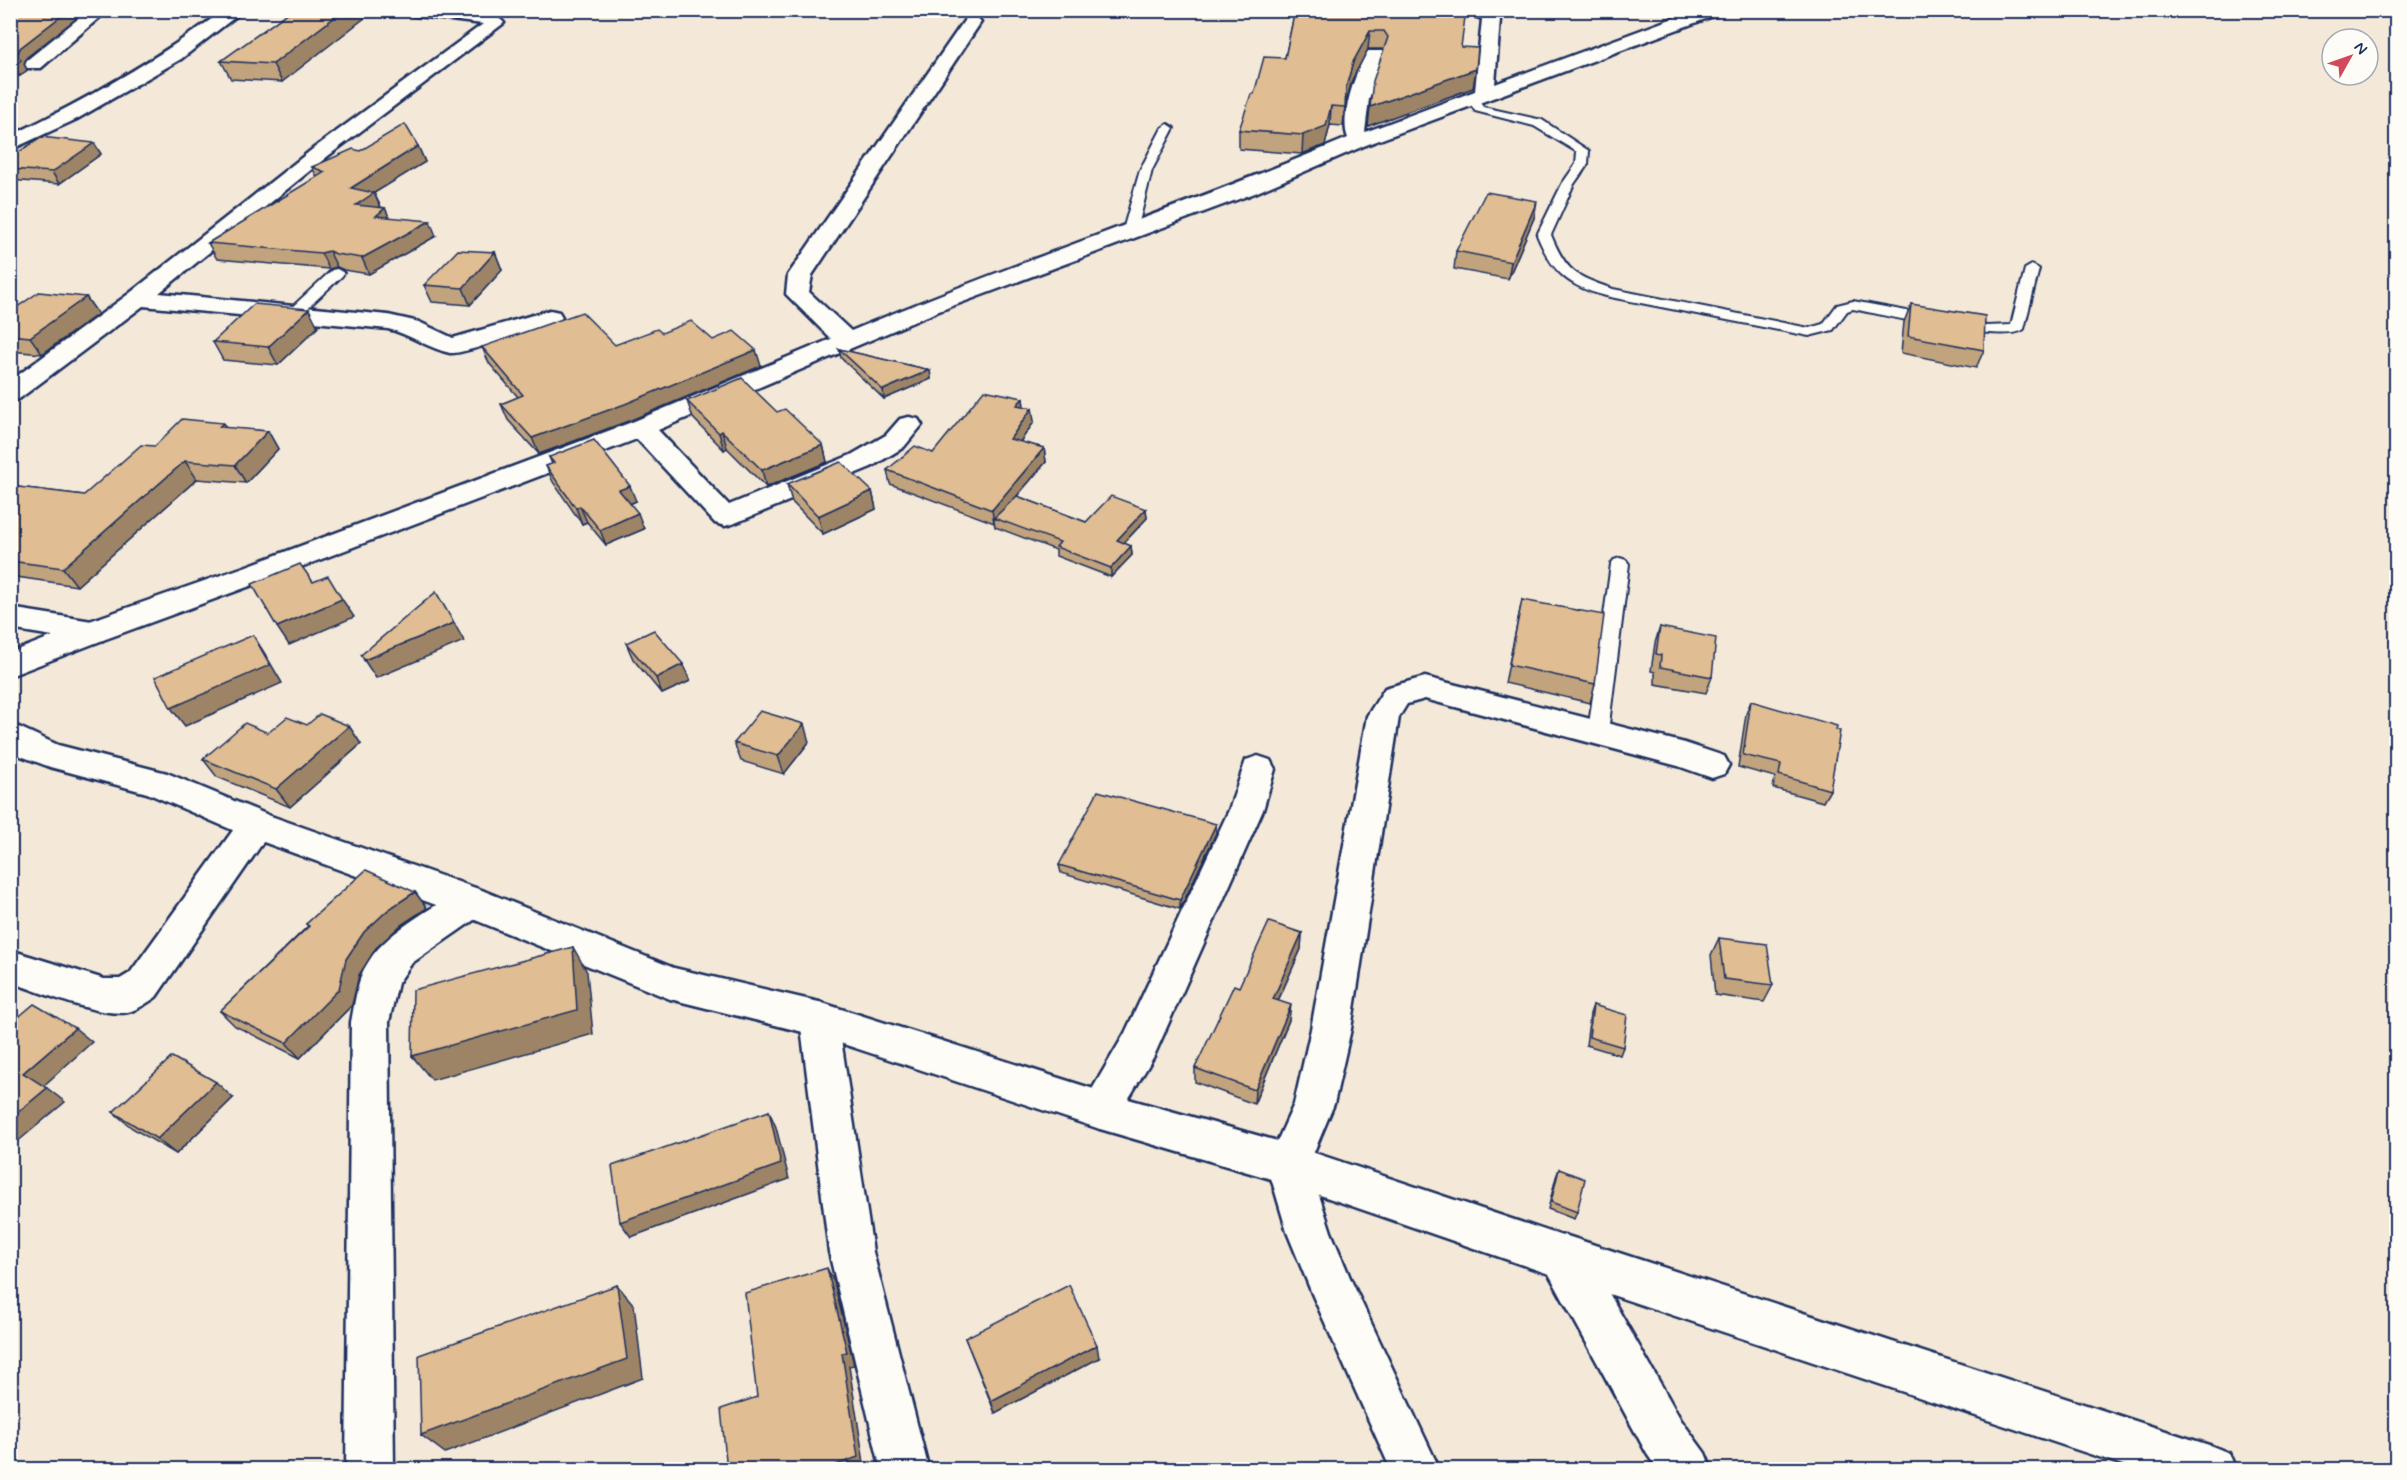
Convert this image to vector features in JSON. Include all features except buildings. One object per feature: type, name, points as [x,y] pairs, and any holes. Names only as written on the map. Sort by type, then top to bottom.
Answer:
[{"type":"street","points":[[34,64],[100,10]]},
{"type":"street","points":[[10,144],[78,110],[174,56],[236,10]]},
{"type":"street","points":[[10,394],[138,298],[321,152],[495,23],[484,17],[409,10]]},
{"type":"street","points":[[1474,10],[1489,15],[1491,19],[1479,96]]},
{"type":"street","points":[[10,665],[92,632],[276,566],[641,428],[931,306],[1247,188],[1359,141],[1713,10]]},
{"type":"street","points":[[848,342],[798,294],[796,287],[800,275],[972,22]]},
{"type":"street","points":[[1359,141],[1356,136],[1354,114],[1375,55]]},
{"type":"street","points":[[138,298],[388,322],[410,327],[437,341],[453,346],[550,317]]},
{"type":"street","points":[[641,428],[725,517],[861,461],[895,441],[909,425]]},
{"type":"street","points":[[10,618],[92,632]]},
{"type":"street","points":[[1416,1470],[1335,1296],[1309,1232],[1288,1164],[1314,1104],[1331,1029],[1383,716],[1396,696],[1425,688],[1684,755],[1712,765]]},
{"type":"street","points":[[10,735],[50,755],[155,782],[256,825],[471,902],[670,983],[819,1019],[1100,1110],[1288,1164],[2212,1470]]},
{"type":"street","points":[[1100,1110],[1140,1044],[1246,810],[1258,769]]},
{"type":"street","points":[[10,966],[104,996],[126,996],[143,985],[256,825]]},
{"type":"street","points":[[370,1470],[370,1023],[380,977],[399,952],[471,902]]},
{"type":"street","points":[[819,1019],[851,1252],[905,1470]]},
{"type":"street","points":[[1564,1257],[1664,1437],[1688,1470]]},
{"type":"lane","points":[[1479,96],[1479,109],[1538,123],[1582,151],[1582,165],[1568,184],[1544,235],[1553,259],[1562,272],[1581,282],[1610,292],[1809,332],[1828,327],[1842,308],[1853,305],[1987,330],[2005,331],[2017,329],[2032,269]]},
{"type":"lane","points":[[1130,230],[1146,170],[1168,128]]},
{"type":"lane","points":[[294,313],[337,273]]},
{"type":"lane","points":[[1598,732],[1620,564]]}]
